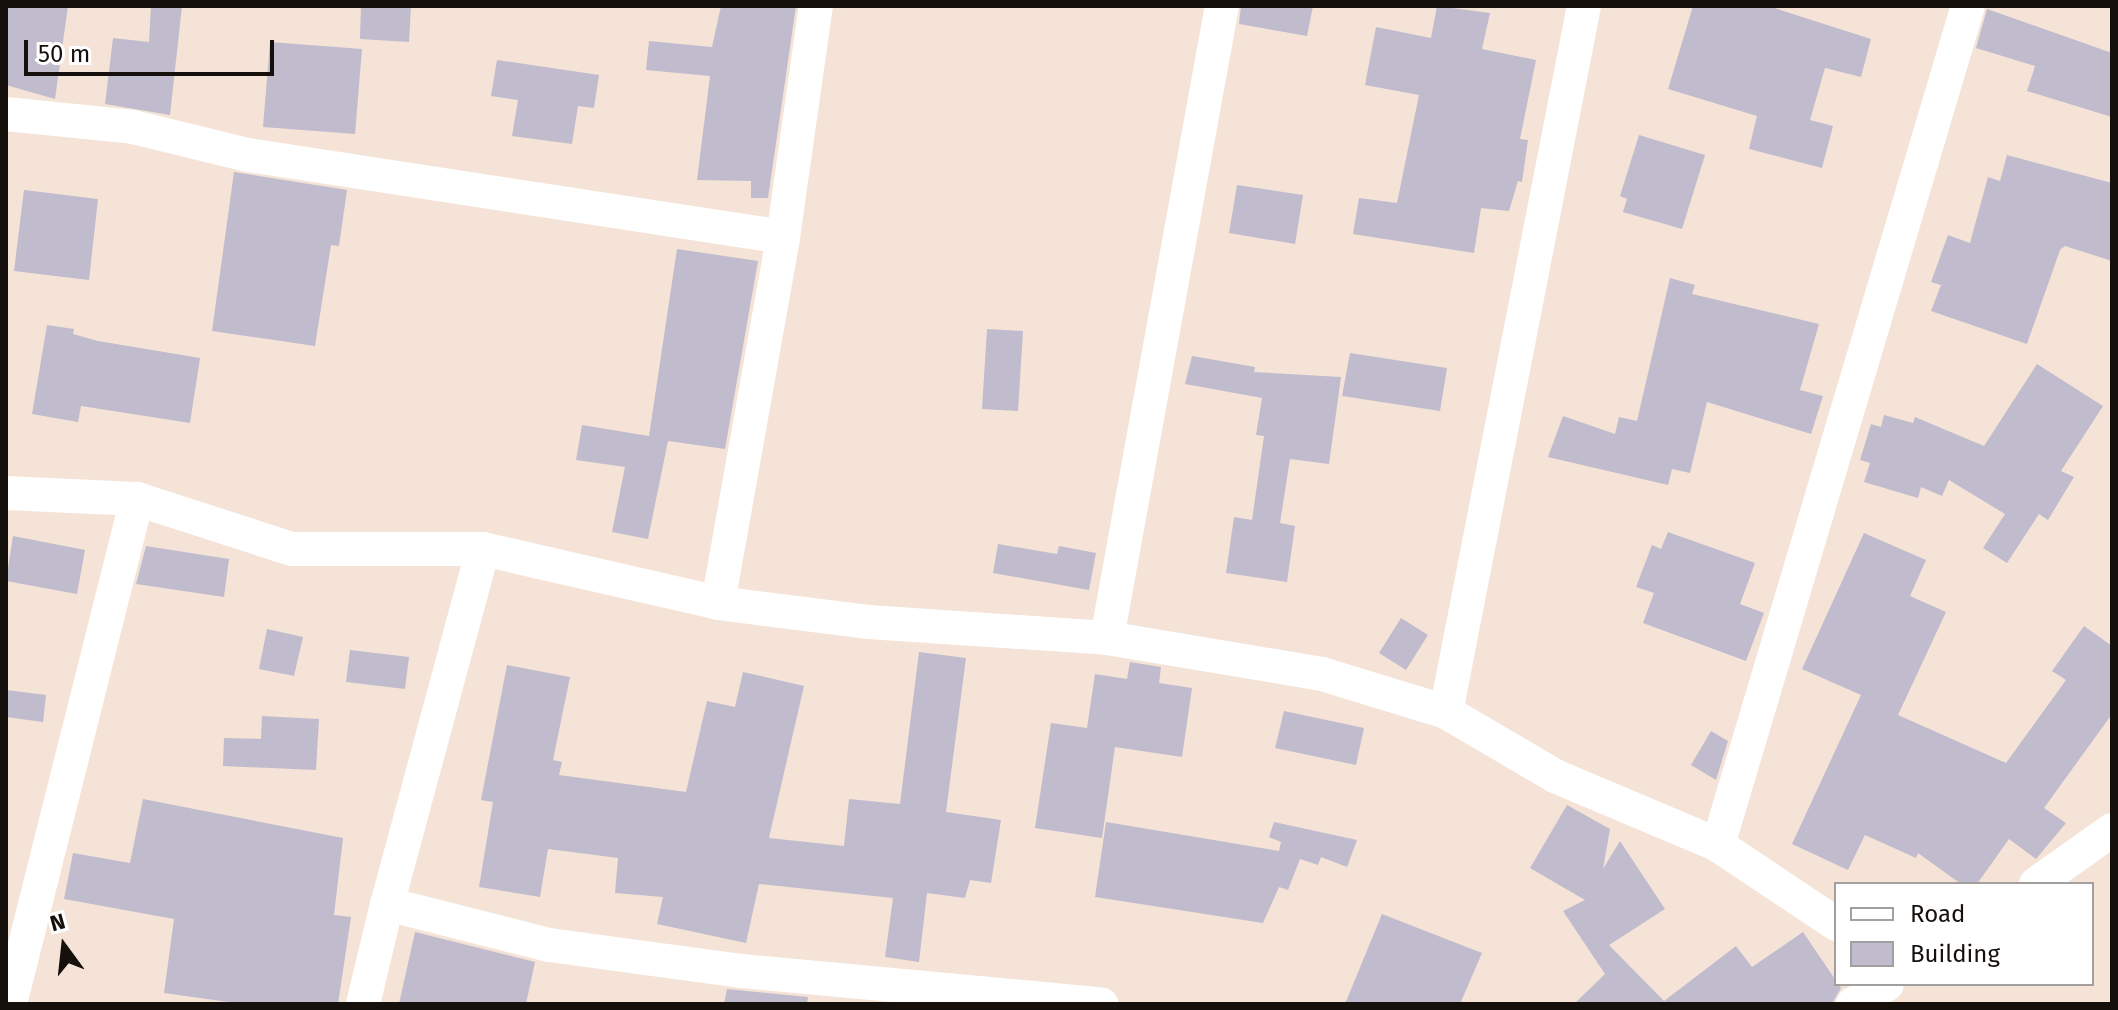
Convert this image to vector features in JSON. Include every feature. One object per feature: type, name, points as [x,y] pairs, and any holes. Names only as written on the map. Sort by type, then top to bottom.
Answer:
[{"type":"street","points":[[718,603],[783,237],[816,6]]},
{"type":"street","points":[[1107,638],[1222,6]]},
{"type":"street","points":[[1446,712],[1584,6]]},
{"type":"street","points":[[1718,845],[1968,6]]},
{"type":"street","points":[[6,114],[133,127],[248,155],[783,237]]},
{"type":"street","points":[[6,493],[137,499],[292,549],[483,549],[718,603],[868,622],[1107,638],[1322,674],[1446,712],[1555,776],[1718,845],[1834,923]]},
{"type":"street","points":[[10,1004],[137,499]]},
{"type":"street","points":[[363,1004],[483,549]]},
{"type":"street","points":[[2039,882],[2112,830]]},
{"type":"street","points":[[387,904],[549,945],[742,971],[1096,1003]]},
{"type":"street","points":[[1853,1004],[1884,986]]},
{"type":"building","points":[[6,6],[68,6],[55,99],[6,85]]},
{"type":"building","points":[[151,6],[182,6],[170,115],[105,104],[113,38],[149,42]]},
{"type":"building","points":[[361,6],[411,6],[409,42],[360,39]]},
{"type":"building","points":[[721,6],[796,6],[768,198],[751,198],[751,181],[697,180],[710,76],[646,70],[649,41],[712,47]]},
{"type":"building","points":[[1241,6],[1313,6],[1307,36],[1239,24]]},
{"type":"building","points":[[1437,6],[1490,13],[1482,49],[1536,60],[1520,139],[1528,140],[1522,182],[1518,181],[1509,211],[1481,208],[1474,253],[1353,234],[1359,198],[1397,203],[1419,95],[1365,85],[1376,27],[1431,38]]},
{"type":"building","points":[[1693,6],[1768,6],[1871,39],[1861,77],[1825,68],[1810,120],[1833,126],[1822,168],[1749,149],[1757,116],[1668,89]]},
{"type":"building","points":[[1987,9],[2112,53],[2112,117],[2027,91],[2035,66],[1976,48]]},
{"type":"building","points":[[270,42],[362,49],[355,134],[263,127]]},
{"type":"building","points":[[497,60],[599,75],[594,108],[578,106],[572,144],[512,136],[518,100],[491,96]]},
{"type":"building","points":[[1639,135],[1705,155],[1682,229],[1623,212],[1627,199],[1620,196]]},
{"type":"building","points":[[2007,155],[2112,183],[2112,261],[2065,246],[2060,250],[2027,344],[1931,311],[1941,285],[1931,282],[1948,235],[1970,243],[1988,177],[2000,181]]},
{"type":"building","points":[[234,172],[347,190],[339,246],[331,245],[315,346],[212,331]]},
{"type":"building","points":[[1237,185],[1303,195],[1295,244],[1229,233]]},
{"type":"building","points":[[24,190],[98,199],[89,280],[14,271]]},
{"type":"building","points":[[677,249],[758,261],[725,449],[668,441],[648,539],[612,532],[625,467],[576,460],[582,425],[649,436]]},
{"type":"building","points":[[1670,278],[1695,285],[1692,294],[1819,324],[1800,390],[1823,396],[1811,434],[1707,402],[1690,473],[1672,469],[1668,485],[1548,457],[1563,416],[1615,434],[1619,417],[1637,421]]},
{"type":"building","points":[[47,325],[74,329],[73,334],[98,341],[200,358],[190,423],[81,406],[78,422],[32,414]]},
{"type":"building","points":[[987,329],[1023,331],[1018,411],[982,409]]},
{"type":"building","points":[[1350,353],[1447,368],[1440,411],[1342,396]]},
{"type":"building","points":[[1192,356],[1255,367],[1254,372],[1341,377],[1329,464],[1290,459],[1280,523],[1295,526],[1287,582],[1226,573],[1234,517],[1252,520],[1264,436],[1256,435],[1262,398],[1185,384]]},
{"type":"building","points":[[2037,364],[2103,406],[2061,471],[2074,477],[2048,520],[2039,514],[2007,563],[1983,548],[2005,514],[1949,480],[1942,496],[1921,487],[1918,498],[1864,482],[1870,463],[1860,460],[1871,424],[1881,427],[1884,415],[1913,423],[1915,417],[1984,446]]},
{"type":"building","points":[[1668,532],[1755,563],[1740,604],[1764,613],[1746,661],[1643,623],[1654,593],[1636,587],[1652,545],[1661,549]]},
{"type":"building","points":[[1864,533],[1926,560],[1910,596],[1946,612],[1898,715],[2006,763],[2066,680],[2052,671],[2084,626],[2112,646],[2112,714],[2044,808],[2066,823],[2036,859],[2009,839],[1978,882],[1958,882],[1918,853],[1916,858],[1865,835],[1848,870],[1792,844],[1861,695],[1802,669]]},
{"type":"building","points":[[13,536],[85,550],[77,594],[6,581]]},
{"type":"building","points":[[998,544],[1057,554],[1059,546],[1096,553],[1089,590],[993,573]]},
{"type":"building","points":[[146,546],[229,559],[224,597],[136,584]]},
{"type":"building","points":[[1401,618],[1428,635],[1406,670],[1379,653]]},
{"type":"building","points":[[267,629],[303,637],[294,676],[259,669]]},
{"type":"building","points":[[350,650],[409,657],[405,689],[346,682]]},
{"type":"building","points":[[919,652],[966,658],[946,812],[1001,820],[991,883],[970,880],[965,898],[927,893],[919,962],[885,957],[893,898],[759,884],[746,943],[657,924],[663,897],[615,893],[618,858],[548,849],[540,897],[479,887],[493,802],[481,800],[507,665],[570,677],[553,760],[562,762],[559,775],[686,792],[707,701],[735,707],[743,672],[804,686],[769,838],[844,846],[849,799],[900,804]]},
{"type":"building","points":[[1130,662],[1161,667],[1159,683],[1192,688],[1182,757],[1115,747],[1102,838],[1035,828],[1051,723],[1087,728],[1095,674],[1127,679]]},
{"type":"building","points":[[6,690],[46,695],[43,722],[6,717]]},
{"type":"building","points":[[1284,711],[1364,728],[1356,765],[1275,748]]},
{"type":"building","points":[[262,716],[319,719],[316,770],[223,766],[224,738],[261,739]]},
{"type":"building","points":[[1711,731],[1728,741],[1716,780],[1691,765]]},
{"type":"building","points":[[143,799],[343,838],[334,915],[351,917],[338,1004],[243,1004],[164,993],[174,919],[64,899],[73,853],[130,863]]},
{"type":"building","points":[[1567,805],[1610,829],[1603,869],[1620,841],[1665,909],[1609,945],[1664,1001],[1736,946],[1752,967],[1803,932],[1834,978],[1834,986],[1841,988],[1833,1002],[1574,1004],[1605,974],[1563,911],[1585,900],[1530,868]]},
{"type":"building","points":[[1106,822],[1279,851],[1281,842],[1269,837],[1274,822],[1357,840],[1347,867],[1321,857],[1318,865],[1300,859],[1288,890],[1279,887],[1263,923],[1095,897]]},
{"type":"building","points":[[1382,914],[1482,953],[1460,1004],[1345,1004]]},
{"type":"building","points":[[415,932],[535,962],[526,1004],[399,1004]]},
{"type":"building","points":[[727,989],[808,997],[807,1004],[724,1004]]}]
